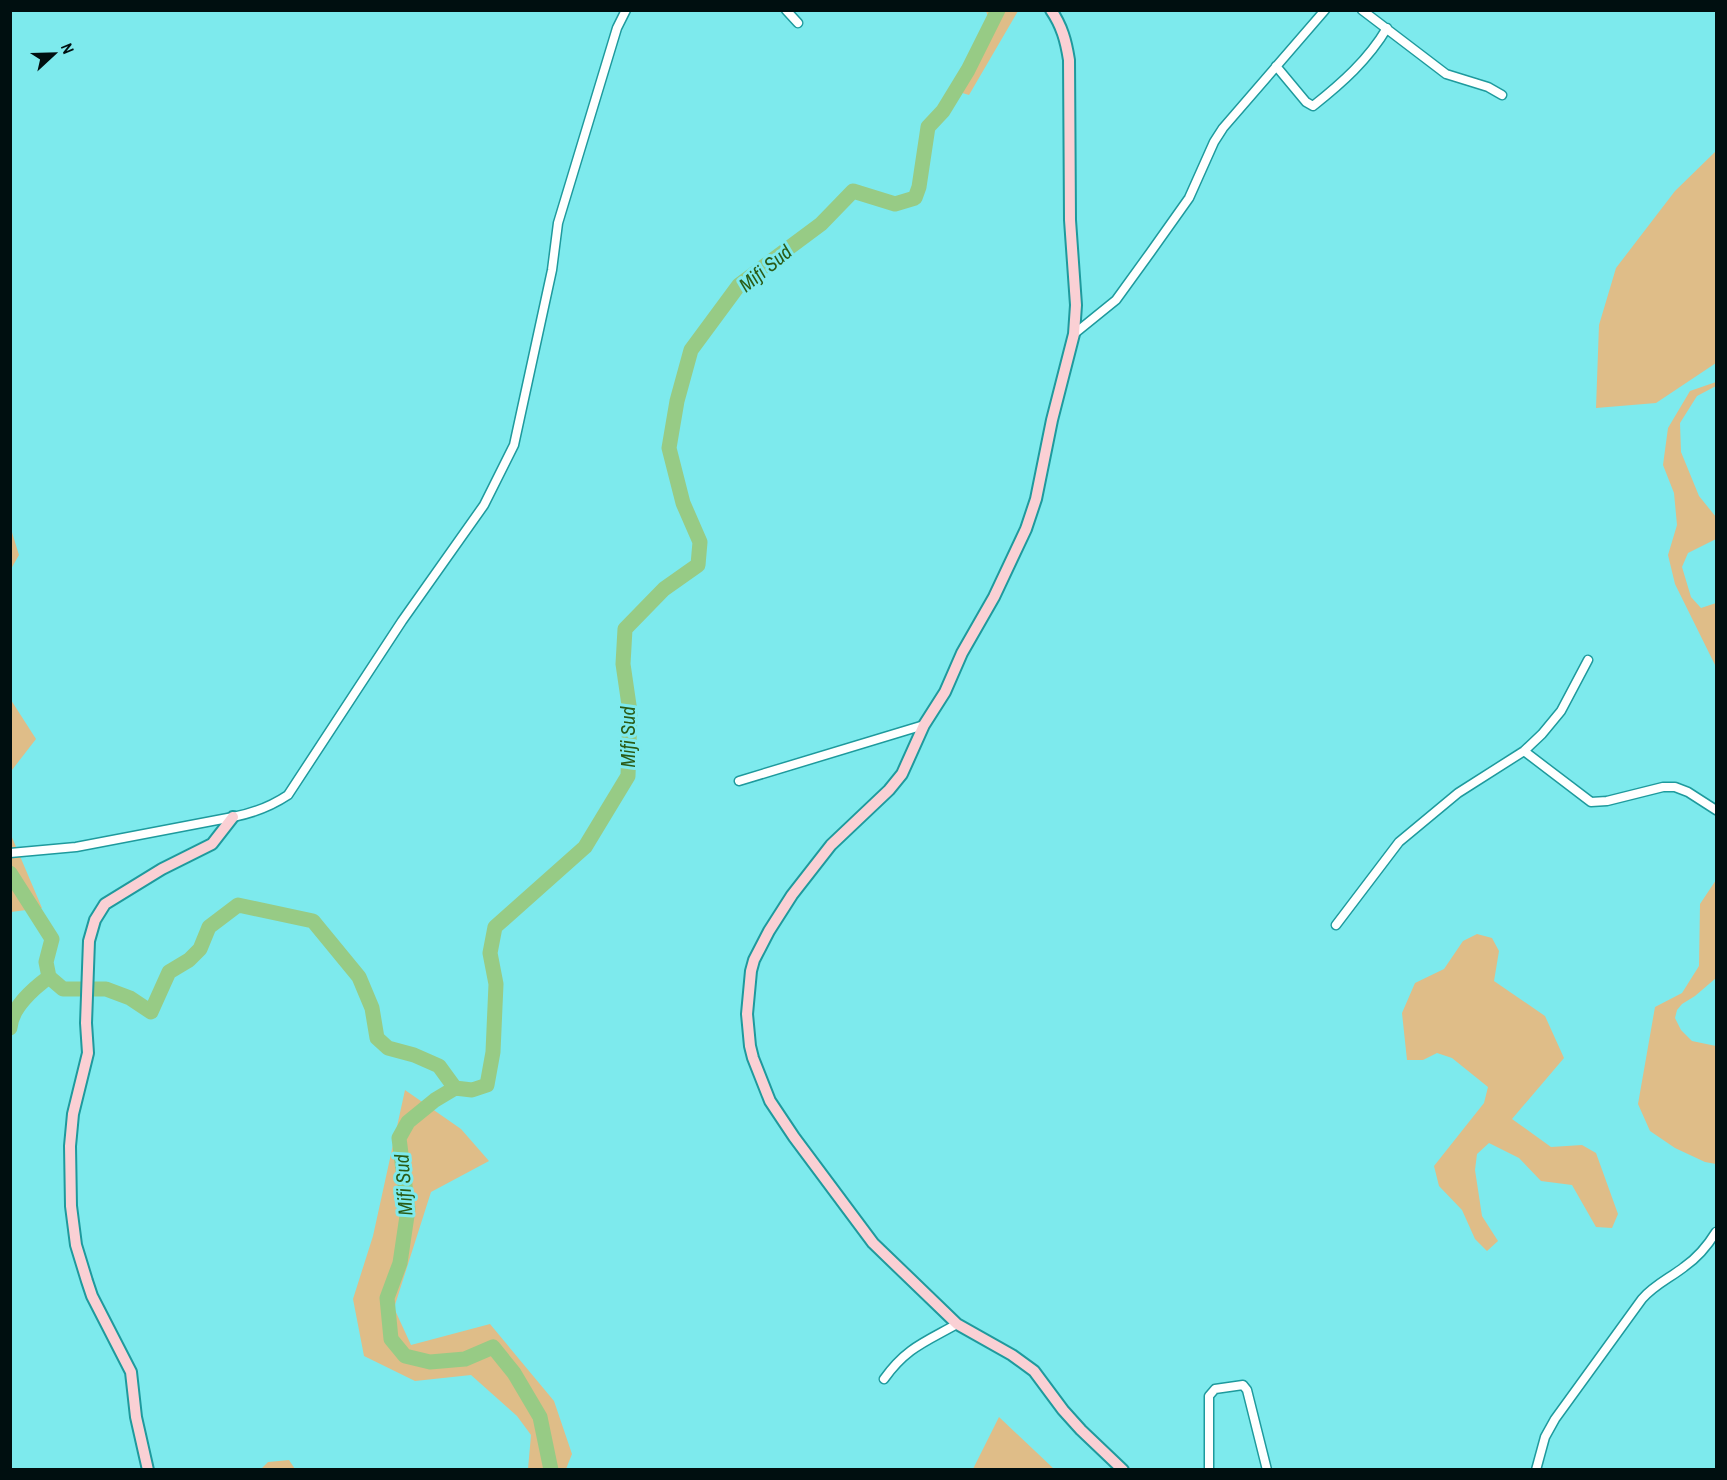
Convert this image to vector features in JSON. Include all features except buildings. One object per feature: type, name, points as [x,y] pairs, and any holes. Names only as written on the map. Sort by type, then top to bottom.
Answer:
[{"type":"street","points":[[10,853],[76,847],[233,817],[274,805],[288,795],[402,621],[484,505],[514,445],[552,270],[558,223],[617,28],[626,10]]},
{"type":"street","points":[[786,10],[798,23]]},
{"type":"street","points":[[1051,10],[1065,37],[1069,60],[1070,220],[1076,304],[1074,334],[1052,420],[1036,499],[1026,529],[994,597],[962,652],[945,692],[924,725],[902,774],[889,790],[831,845],[792,895],[769,931],[751,970],[747,1020],[753,1058],[767,1095],[794,1137],[873,1243],[957,1324],[1012,1355],[1034,1371],[1075,1424],[1123,1470]]},
{"type":"street","points":[[1074,334],[1116,300],[1123,291],[1189,198],[1214,142],[1223,128],[1325,10]]},
{"type":"street","points":[[1362,10],[1446,74],[1488,87],[1502,95]]},
{"type":"street","points":[[1276,66],[1306,102],[1313,106],[1353,73],[1371,53],[1387,28]]},
{"type":"street","points":[[1336,925],[1399,842],[1458,793],[1524,751],[1561,711],[1588,660]]},
{"type":"street","points":[[739,781],[924,725]]},
{"type":"street","points":[[1524,751],[1591,801],[1607,801],[1663,787],[1675,787],[1688,792],[1716,810]]},
{"type":"street","points":[[148,1470],[136,1417],[131,1372],[87,1281],[76,1245],[71,1206],[69,1146],[73,1114],[88,1053],[86,1031],[88,940],[95,920],[105,904],[142,880],[212,844],[233,817]]},
{"type":"street","points":[[1536,1470],[1545,1437],[1555,1419],[1642,1299],[1656,1285],[1694,1259],[1716,1232]]},
{"type":"street","points":[[884,1379],[899,1360],[914,1347],[957,1324]]},
{"type":"street","points":[[1209,1470],[1209,1396],[1215,1389],[1242,1386],[1247,1390],[1267,1470]]},
{"type":"shaded area","points":[[986,11],[1018,11],[969,95],[949,89],[989,20]]},
{"type":"shaded area","points":[[1716,151],[1716,363],[1656,403],[1596,408],[1599,325],[1616,268],[1675,191]]},
{"type":"shaded area","points":[[1716,382],[1716,386],[1697,396],[1680,423],[1681,452],[1699,496],[1716,517],[1716,539],[1688,553],[1682,567],[1691,597],[1701,608],[1716,603],[1716,667],[1675,584],[1668,555],[1677,525],[1674,493],[1663,465],[1668,428],[1690,391]]},
{"type":"shaded area","points":[[11,529],[19,555],[10,569]]},
{"type":"shaded area","points":[[11,700],[36,739],[12,770],[11,779]]},
{"type":"shaded area","points":[[11,835],[42,908],[11,912]]},
{"type":"shaded area","points":[[1716,880],[1716,978],[1682,1004],[1675,1018],[1681,1030],[1692,1041],[1716,1046],[1716,1164],[1705,1162],[1675,1148],[1650,1131],[1638,1104],[1655,1007],[1682,993],[1699,966],[1700,904]]},
{"type":"shaded area","points":[[1477,934],[1492,938],[1499,951],[1494,981],[1545,1016],[1564,1058],[1512,1119],[1551,1147],[1582,1145],[1596,1153],[1618,1214],[1612,1228],[1596,1227],[1572,1185],[1541,1181],[1519,1158],[1489,1143],[1477,1154],[1475,1170],[1482,1216],[1498,1241],[1487,1251],[1475,1239],[1462,1210],[1439,1186],[1434,1166],[1484,1103],[1488,1087],[1452,1058],[1437,1053],[1423,1060],[1407,1060],[1402,1013],[1415,983],[1444,969],[1463,941]]},
{"type":"shaded area","points":[[405,1090],[461,1129],[489,1161],[431,1192],[394,1308],[411,1345],[490,1324],[554,1401],[572,1454],[566,1469],[528,1469],[531,1435],[517,1416],[471,1375],[415,1381],[364,1356],[353,1299],[373,1236]]},
{"type":"shaded area","points":[[999,1417],[1053,1468],[973,1469]]},
{"type":"shaded area","points":[[289,1460],[295,1469],[261,1469],[268,1462]]},
{"type":"waterway","name":"Mifi Sud","points":[[551,1470],[540,1417],[514,1373],[493,1347],[465,1359],[430,1362],[405,1356],[391,1339],[387,1298],[400,1263],[408,1209],[399,1138],[408,1122],[435,1100],[455,1088],[472,1090],[487,1085],[493,1052],[496,984],[490,953],[495,927],[585,847],[628,776],[630,712],[623,664],[625,629],[664,589],[698,565],[700,542],[683,503],[669,448],[677,401],[691,350],[739,285],[821,224],[853,191],[895,204],[915,198],[919,187],[928,127],[943,111],[968,70],[998,10]]},
{"type":"waterway","points":[[10,873],[52,939],[46,962],[49,977],[63,989],[106,989],[130,998],[151,1012],[169,972],[189,960],[200,949],[209,927],[238,905],[313,921],[359,977],[372,1008],[377,1038],[388,1048],[414,1055],[439,1066],[455,1088]]},
{"type":"waterway","points":[[10,1028],[14,1013],[19,1006],[49,977]]}]
